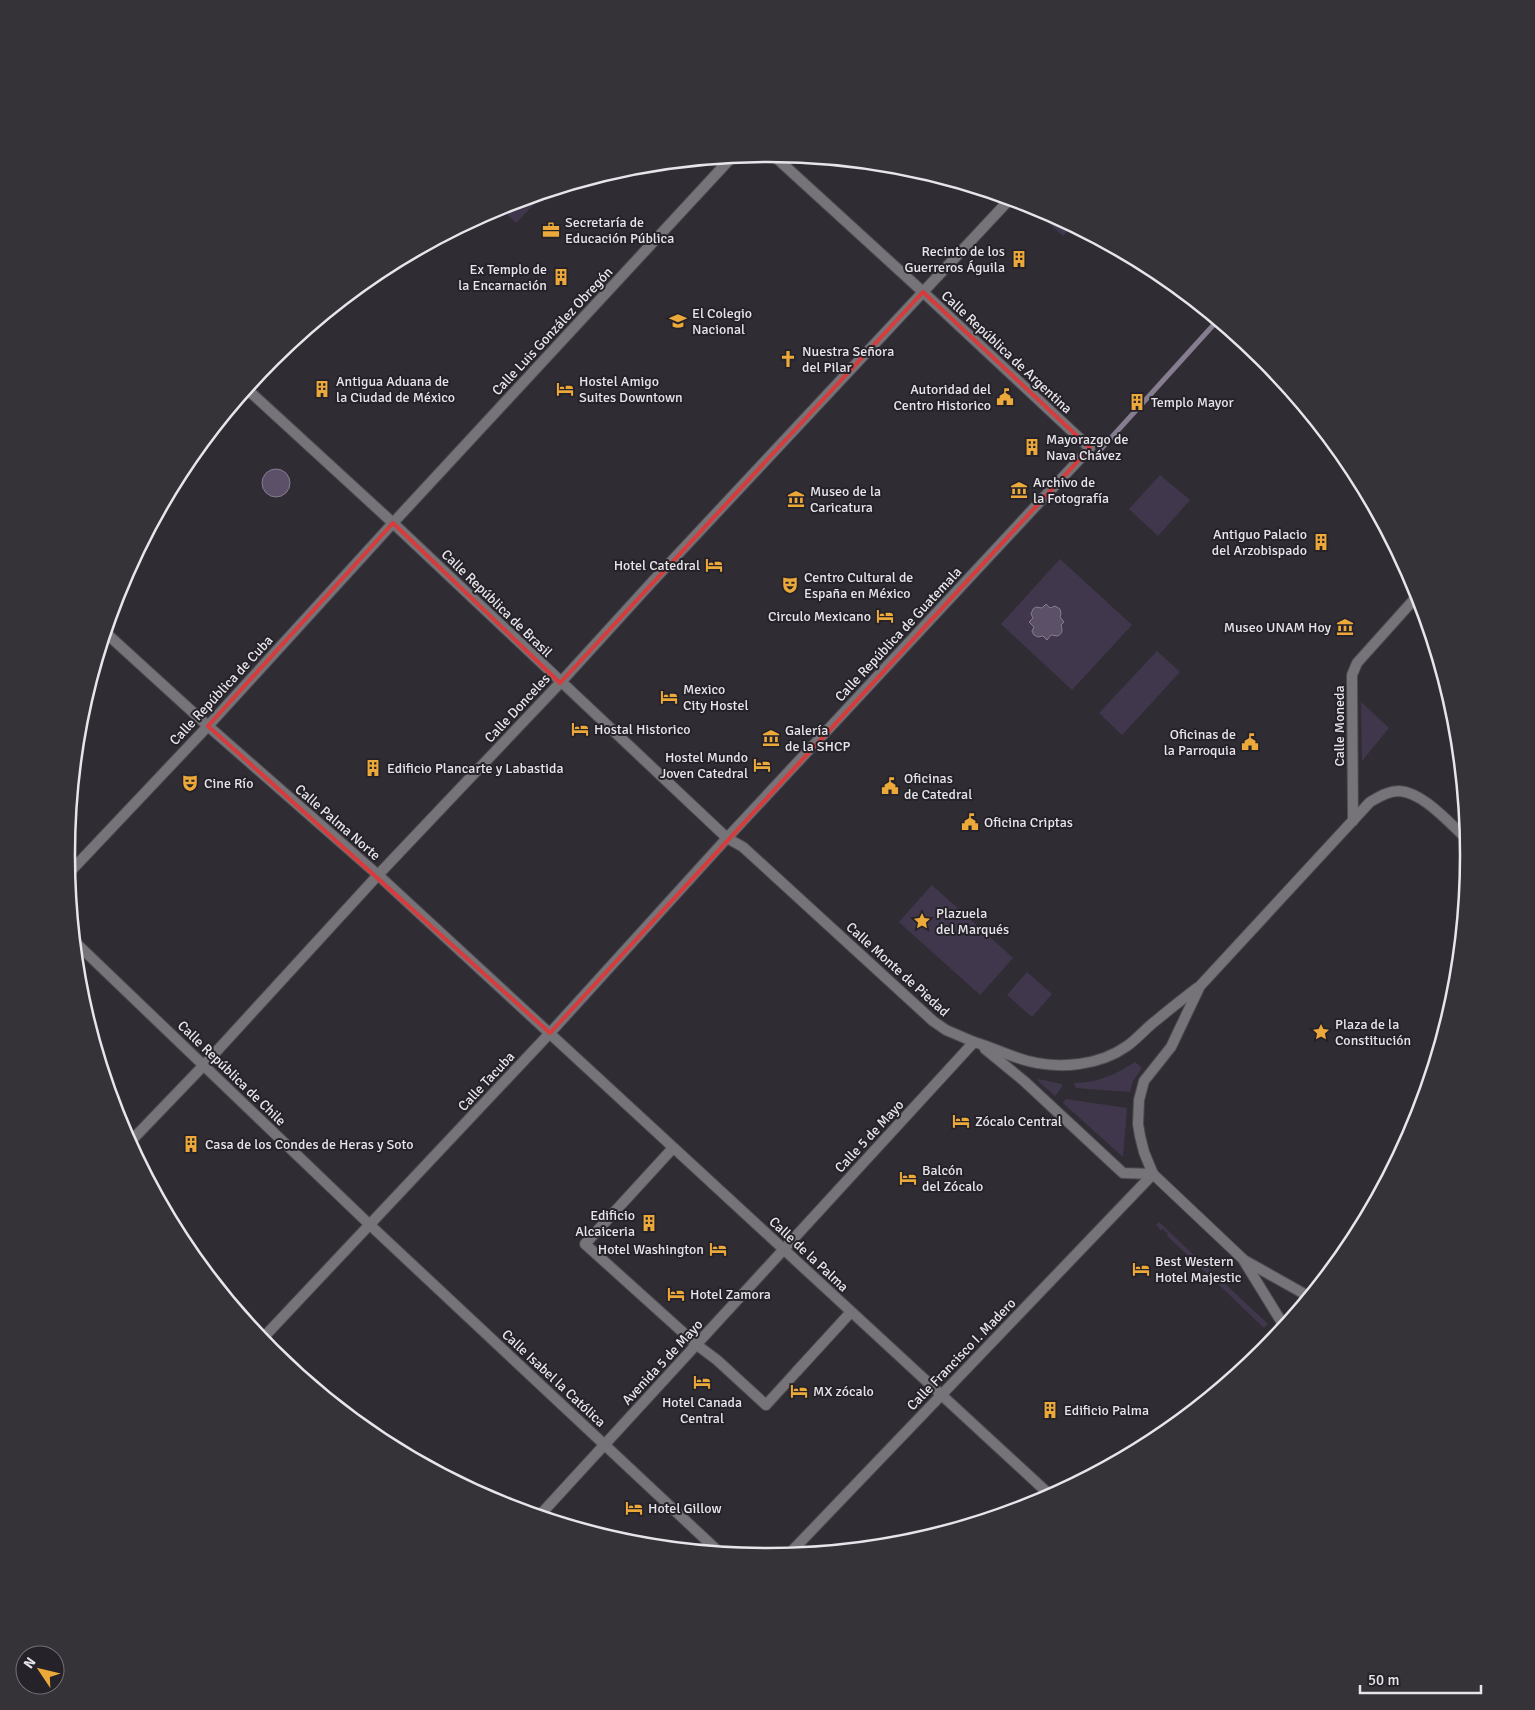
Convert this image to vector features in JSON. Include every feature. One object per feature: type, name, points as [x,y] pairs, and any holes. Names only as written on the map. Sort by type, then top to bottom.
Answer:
[{"type":"street","name":"Calle República de Argentina","points":[[781,163],[1090,448]]},
{"type":"street","name":"Calle Luis González Obregón","points":[[393,523],[726,164]]},
{"type":"street","name":"Calle Donceles","points":[[135,1137],[1005,205]]},
{"type":"street","name":"Calle República de Brasil","points":[[252,393],[393,523],[560,683],[727,838]]},
{"type":"street","name":"Calle República de Guatemala","points":[[727,838],[1090,448]]},
{"type":"street","name":"Calle República de Cuba","points":[[75,866],[208,726],[393,523]]},
{"type":"street","name":"Calle Moneda","points":[[1352,821],[1352,676],[1357,663],[1412,602]]},
{"type":"street","name":"Calle Palma Norte","points":[[110,637],[208,726],[378,875],[550,1033]]},
{"type":"street","points":[[974,1042],[1029,1061],[1050,1064],[1066,1065],[1097,1061],[1114,1054],[1200,986],[1370,802],[1385,793],[1398,791],[1410,793],[1425,802],[1459,832]]},
{"type":"street","name":"Calle Tacuba","points":[[267,1334],[550,1033],[727,838]]},
{"type":"street","name":"Calle Monte de Piedad","points":[[727,838],[743,847],[933,1021],[946,1030],[974,1042],[989,1052],[1024,1081],[1123,1173],[1153,1174]]},
{"type":"street","name":"Calle República de Chile","points":[[81,948],[370,1225]]},
{"type":"street","points":[[1200,986],[1171,1047],[1152,1069],[1140,1091],[1138,1124],[1144,1152],[1153,1174],[1244,1260],[1303,1293]]},
{"type":"street","name":"Calle de la Palma","points":[[550,1033],[672,1148],[784,1248],[1044,1490]]},
{"type":"street","name":"Calle 5 de Mayo","points":[[784,1248],[974,1042]]},
{"type":"street","points":[[672,1148],[585,1244],[696,1345],[717,1360],[766,1405],[851,1312]]},
{"type":"street","name":"Calle Francisco I. Madero","points":[[796,1547],[1153,1174]]},
{"type":"street","name":"Calle Isabel la Católica","points":[[370,1225],[712,1545]]},
{"type":"street","name":"Avenida 5 de Mayo","points":[[544,1511],[784,1248]]},
{"type":"street","points":[[1244,1260],[1280,1320]]},
{"type":"highlighted area","points":[[923,292],[1090,448],[550,1033],[208,726],[393,523],[560,683]]},
{"type":"shaded area","points":[[536,202],[516,223],[506,214]]},
{"type":"shaded area","points":[[1046,221],[1068,231],[1063,236]]},
{"type":"shaded area","points":[[276,469],[286,473],[290,483],[286,493],[276,497],[266,493],[262,483],[266,473]]},
{"type":"shaded area","points":[[1160,475],[1190,500],[1158,536],[1129,509]]},
{"type":"shaded area","points":[[1060,559],[1132,625],[1072,690],[1001,624]],"holes":[[[1055,606],[1061,610],[1059,617],[1062,631],[1037,637],[1034,627],[1029,622],[1033,618],[1031,614],[1033,611],[1038,608]]]},
{"type":"shaded area","points":[[1046,604],[1050,608],[1055,606],[1060,609],[1060,617],[1064,622],[1061,625],[1060,635],[1051,635],[1047,640],[1043,636],[1038,637],[1034,635],[1032,631],[1034,627],[1029,622],[1033,618],[1031,614],[1033,609],[1036,607],[1042,608]]},
{"type":"shaded area","points":[[1157,651],[1180,672],[1122,735],[1099,713]]},
{"type":"shaded area","points":[[1361,702],[1389,728],[1362,761]]},
{"type":"shaded area","points":[[932,885],[1013,958],[980,995],[899,922]]},
{"type":"shaded area","points":[[1027,972],[1052,994],[1032,1017],[1007,995]]},
{"type":"shaded area","points":[[1135,1062],[1142,1068],[1133,1081],[1130,1092],[1076,1088],[1074,1083],[1106,1077]]},
{"type":"shaded area","points":[[1038,1079],[1062,1084],[1062,1087],[1055,1096]]},
{"type":"shaded area","points":[[1066,1099],[1127,1108],[1123,1157],[1063,1103]]},
{"type":"shaded area","points":[[1159,1222],[1213,1273],[1210,1276],[1167,1236],[1168,1234],[1163,1229],[1161,1230],[1156,1225]]},
{"type":"shaded area","points":[[1222,1281],[1268,1324],[1264,1328],[1219,1285]]},
{"type":"waterway","points":[[1101,449],[1213,325]]},
{"type":"place","name":"Secretaría de Educación Pública","points":[[551,230]]},
{"type":"place","name":"Recinto de los Guerreros Águila","points":[[1019,259]]},
{"type":"place","name":"Ex Templo de la Encarnación","points":[[561,277]]},
{"type":"place","name":"El Colegio Nacional","points":[[678,321]]},
{"type":"place","name":"Nuestra Señora del Pilar","points":[[788,359]]},
{"type":"place","name":"Antigua Aduana de la Ciudad de México","points":[[322,389]]},
{"type":"place","name":"Hostel Amigo Suites Downtown","points":[[565,389]]},
{"type":"place","name":"Autoridad del Centro Historico","points":[[1005,397]]},
{"type":"place","name":"Templo Mayor","points":[[1137,402]]},
{"type":"place","name":"Mayorazgo de Nava Chávez","points":[[1032,447]]},
{"type":"place","name":"Archivo de la Fotografía","points":[[1019,490]]},
{"type":"place","name":"Museo de la Caricatura","points":[[796,499]]},
{"type":"place","name":"Antiguo Palacio del Arzobispado","points":[[1321,542]]},
{"type":"place","name":"Hotel Catedral","points":[[714,565]]},
{"type":"place","name":"Centro Cultural de España en México","points":[[790,585]]},
{"type":"place","name":"Circulo Mexicano","points":[[885,616]]},
{"type":"place","name":"Museo UNAM Hoy","points":[[1345,627]]},
{"type":"place","name":"Mexico City Hostel","points":[[669,697]]},
{"type":"place","name":"Hostal Historico","points":[[580,729]]},
{"type":"place","name":"Galería de la SHCP","points":[[771,738]]},
{"type":"place","name":"Oficinas de la Parroquia","points":[[1250,742]]},
{"type":"place","name":"Hostel Mundo Joven Catedral","points":[[762,765]]},
{"type":"place","name":"Edificio Plancarte y Labastida","points":[[373,768]]},
{"type":"place","name":"Cine Río","points":[[190,783]]},
{"type":"place","name":"Oficinas de Catedral","points":[[890,786]]},
{"type":"place","name":"Oficina Criptas","points":[[970,822]]},
{"type":"place","name":"Plazuela del Marqués","points":[[922,921]]},
{"type":"place","name":"Plaza de la Constitución","points":[[1321,1032]]},
{"type":"place","name":"Zócalo Central","points":[[961,1121]]},
{"type":"place","name":"Casa de los Condes de Heras y Soto","points":[[191,1144]]},
{"type":"place","name":"Balcón del Zócalo","points":[[908,1178]]},
{"type":"place","name":"Edificio Alcaiceria","points":[[649,1223]]},
{"type":"place","name":"Hotel Washington","points":[[718,1249]]},
{"type":"place","name":"Best Western Hotel Majestic","points":[[1141,1269]]},
{"type":"place","name":"Hotel Zamora","points":[[676,1294]]},
{"type":"place","name":"Hotel Canada Central","points":[[702,1382]]},
{"type":"place","name":"MX zócalo","points":[[799,1391]]},
{"type":"place","name":"Edificio Palma","points":[[1050,1410]]},
{"type":"place","name":"Hotel Gillow","points":[[634,1508]]}]
